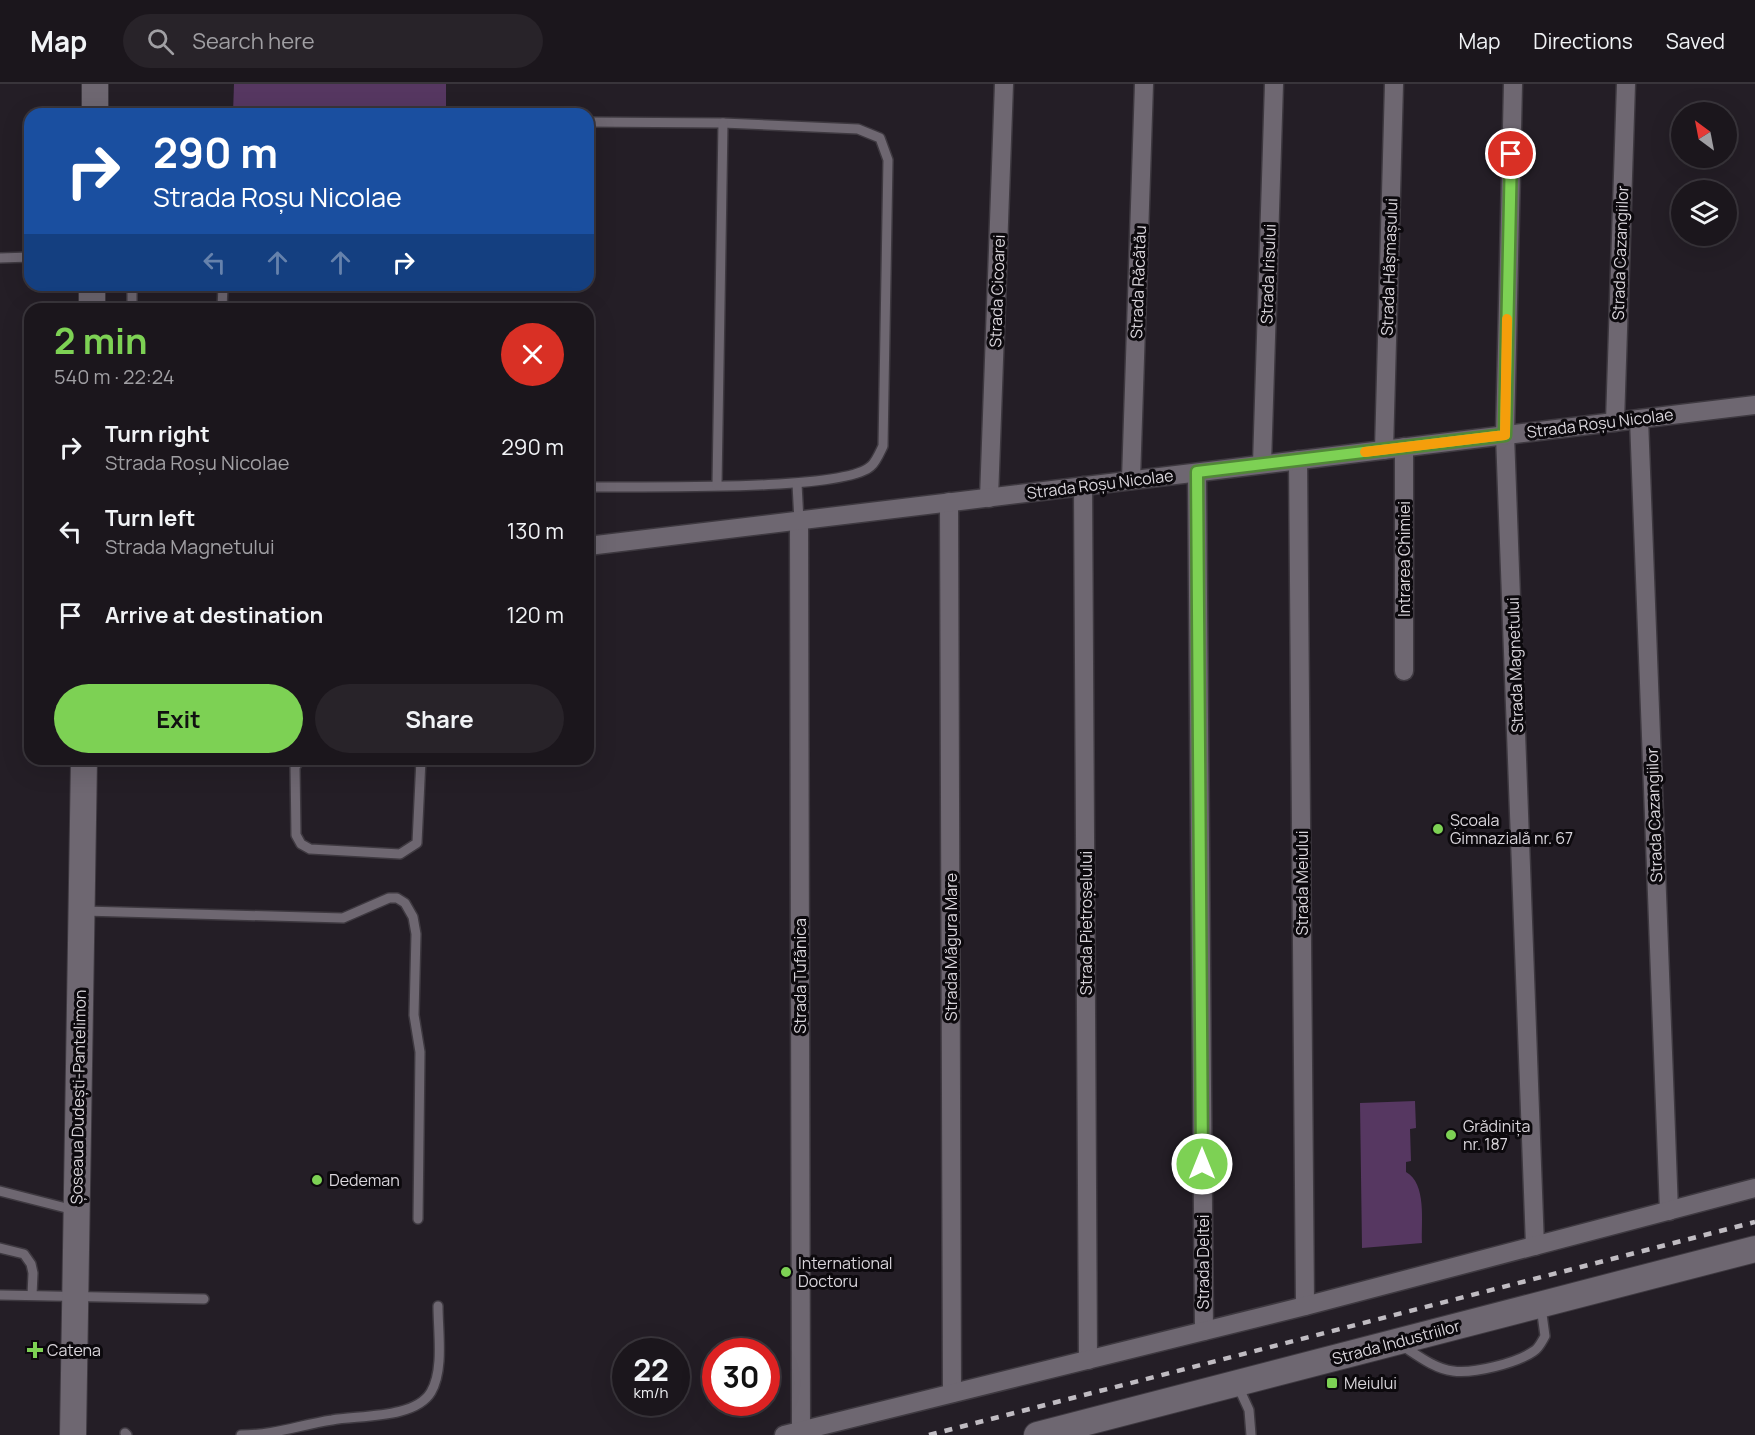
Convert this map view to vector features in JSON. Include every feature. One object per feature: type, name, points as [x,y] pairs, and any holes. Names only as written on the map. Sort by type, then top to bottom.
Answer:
[{"type":"main road","points":[[95,84],[95,108]]},
{"type":"main road","name":"Șoseaua Dudești-Pantelimon","points":[[73,1435],[84,765]]},
{"type":"main road","name":"Strada Industriilor","points":[[1037,1435],[1755,1248]]},
{"type":"street","name":"Strada Cicoarei","points":[[989,498],[1004,84]]},
{"type":"street","name":"Strada Răcătău","points":[[1131,480],[1144,84]]},
{"type":"street","name":"Strada Irisului","points":[[1262,464],[1274,84]]},
{"type":"street","name":"Strada Hășmașului","points":[[1384,450],[1394,84]]},
{"type":"street","name":"Strada Magnetului","points":[[1513,84],[1505,435],[1535,1246]]},
{"type":"street","name":"Strada Cazangiilor","points":[[1615,422],[1626,84]]},
{"type":"street","points":[[1755,393],[1755,405]]},
{"type":"street","name":"Strada Roșu Nicolae","points":[[594,545],[1755,405]]},
{"type":"street","name":"Strada Cazangiilor","points":[[1639,419],[1669,1211]]},
{"type":"street","name":"Intrarea Chimiei","points":[[1404,447],[1404,671]]},
{"type":"street","name":"Strada Meiului","points":[[1298,460],[1305,1306]]},
{"type":"street","name":"Strada Deltei","points":[[1197,472],[1204,1331]]},
{"type":"street","name":"Strada Pietroșelului","points":[[1083,486],[1088,1360]]},
{"type":"street","name":"Strada Măgura Mare","points":[[949,502],[952,1392]]},
{"type":"street","name":"Strada Tufănica","points":[[792,1433],[799,520]]},
{"type":"street","points":[[792,1433],[1305,1306],[1755,1188]]},
{"type":"lane","points":[[594,122],[723,123],[858,129],[880,138],[888,160],[883,446],[871,467],[853,476],[797,484],[594,487]]},
{"type":"lane","points":[[717,485],[723,123]]},
{"type":"lane","points":[[0,258],[24,257]]},
{"type":"lane","points":[[797,484],[799,520]]},
{"type":"lane","points":[[296,765],[296,835],[301,844],[310,849],[400,854],[417,843],[421,765]]},
{"type":"lane","points":[[81,911],[343,918],[382,899],[397,898],[405,903],[413,917],[416,934],[414,1015],[420,1052],[418,1219]]},
{"type":"lane","points":[[0,1191],[62,1205],[76,1211]]},
{"type":"lane","points":[[0,1248],[24,1254],[31,1264],[32,1295]]},
{"type":"lane","points":[[0,1295],[204,1299]]},
{"type":"lane","points":[[1396,1342],[1437,1366],[1453,1371],[1486,1369],[1520,1359],[1536,1350],[1545,1336],[1540,1304]]},
{"type":"lane","points":[[241,1435],[269,1435],[331,1420],[394,1413],[413,1407],[430,1395],[437,1379],[438,1306]]},
{"type":"lane","points":[[1237,1383],[1249,1410],[1251,1435]]},
{"type":"shaded area","points":[[234,84],[446,84],[446,108],[233,108]]},
{"type":"shaded area","points":[[1415,1101],[1416,1128],[1410,1129],[1411,1161],[1406,1162],[1406,1172],[1413,1178],[1420,1194],[1422,1243],[1362,1248],[1360,1103]]},
{"type":"railway","points":[[929,1435],[1755,1222]]},
{"type":"slow traffic","points":[[1365,452],[1505,435],[1507,319]]},
{"type":"place","name":"Școala Gimnazială nr. 67","points":[[1438,829]]},
{"type":"place","name":"Grădinița nr. 187","points":[[1451,1135]]},
{"type":"place","name":"Dedeman","points":[[317,1180]]},
{"type":"place","name":"International Doctoru","points":[[786,1272]]},
{"type":"place","name":"Catena","points":[[35,1350]]},
{"type":"place","name":"Meiului","points":[[1332,1383]]},
{"type":"route","points":[[1202,1164],[1197,472],[1505,435],[1511,154]]}]
